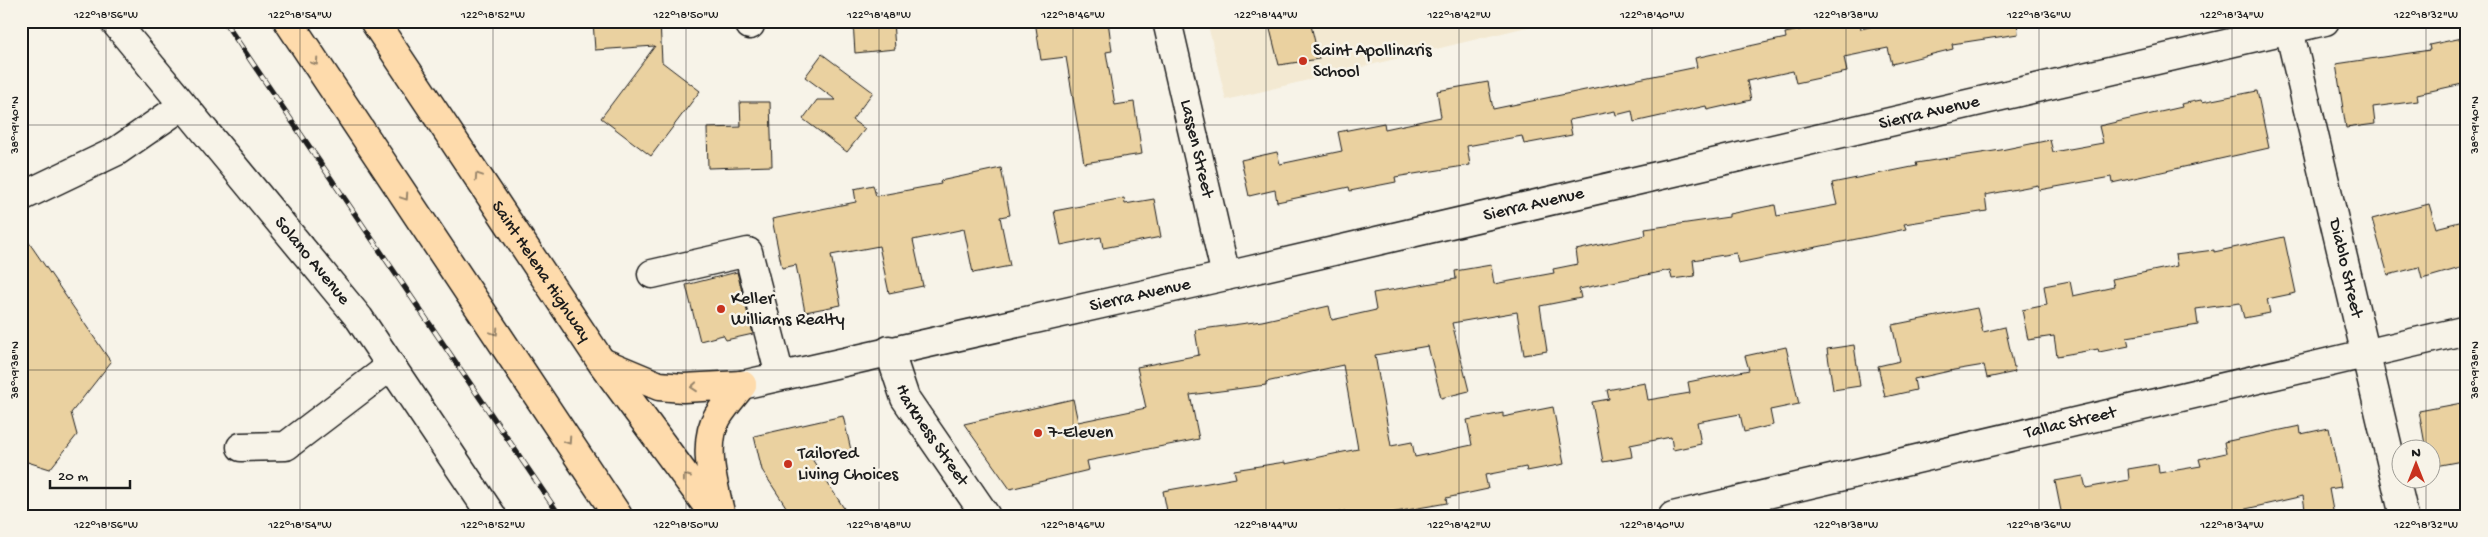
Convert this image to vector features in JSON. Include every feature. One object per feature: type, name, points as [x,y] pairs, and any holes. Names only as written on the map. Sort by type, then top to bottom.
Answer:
[{"type":"highway","points":[[288,21],[618,516]]},
{"type":"highway","name":"Saint Helena Highway","points":[[374,21],[602,362],[715,516]]},
{"type":"highway","points":[[602,362],[659,386],[683,388],[742,385]]},
{"type":"highway","points":[[721,516],[711,474],[709,454],[717,417],[742,385]]},
{"type":"street","name":"Solano Avenue","points":[[114,21],[182,106],[359,318],[492,516]]},
{"type":"street","name":"Lassen Street","points":[[1167,21],[1226,276]]},
{"type":"street","name":"Sierra Avenue","points":[[742,385],[889,350],[1226,276],[2288,26],[2326,21]]},
{"type":"street","name":"Diablo Street","points":[[2288,26],[2404,516]]},
{"type":"street","points":[[21,197],[117,151],[182,106]]},
{"type":"street","points":[[652,274],[748,252],[780,376]]},
{"type":"street","name":"Tallac Street","points":[[1673,516],[2467,330]]},
{"type":"street","name":"Harkness Street","points":[[889,350],[905,398],[986,516]]},
{"type":"street","points":[[241,447],[286,446],[391,366]]},
{"type":"shaded area","name":"Saint Apollinaris School","points":[[1207,21],[1552,21],[1226,100]]},
{"type":"building","points":[[593,21],[660,21],[662,62],[700,91],[651,156],[601,118],[655,46],[595,50]]},
{"type":"building","points":[[853,21],[893,21],[895,49],[855,53]]},
{"type":"building","points":[[1035,21],[1108,21],[1112,51],[1106,52],[1115,105],[1134,102],[1142,154],[1084,163],[1066,57],[1041,60]]},
{"type":"building","points":[[1268,21],[1310,21],[1319,59],[1279,65]]},
{"type":"building","points":[[1842,21],[1860,21],[1861,29],[1894,21],[2017,21],[2018,34],[1952,44],[1953,49],[1892,64],[1888,48],[1844,57],[1847,72],[1796,83],[1793,71],[1747,81],[1751,100],[1707,110],[1706,106],[1634,122],[1632,111],[1616,115],[1615,111],[1569,120],[1572,135],[1524,144],[1522,136],[1467,146],[1470,165],[1395,177],[1396,182],[1350,191],[1349,187],[1277,202],[1275,190],[1249,196],[1241,160],[1277,152],[1280,164],[1342,151],[1338,132],[1384,123],[1385,129],[1441,117],[1437,91],[1488,82],[1493,109],[1697,67],[1695,58],[1786,38],[1785,33]]},
{"type":"building","points":[[2467,37],[2467,83],[2417,94],[2418,101],[2373,107],[2375,124],[2346,128],[2336,64],[2430,50],[2429,45]]},
{"type":"building","points":[[822,54],[873,92],[852,120],[865,129],[847,152],[803,119],[817,100],[836,100],[805,77]]},
{"type":"building","points":[[2257,91],[2269,148],[2112,183],[2111,177],[2039,190],[2038,185],[1985,195],[1987,211],[1904,224],[1906,229],[1738,263],[1736,253],[1693,260],[1695,276],[1672,279],[1670,270],[1579,289],[1581,298],[1540,306],[1547,351],[1524,355],[1517,312],[1452,323],[1469,391],[1441,398],[1428,346],[1375,355],[1391,446],[1412,442],[1415,457],[1472,445],[1467,420],[1503,413],[1503,417],[1553,407],[1564,464],[1527,471],[1526,467],[1485,475],[1488,489],[1446,498],[1447,503],[1373,516],[1346,516],[1345,511],[1323,516],[1168,516],[1163,491],[1236,478],[1234,470],[1285,462],[1285,464],[1358,449],[1343,365],[1266,382],[1266,385],[1190,395],[1199,439],[1087,461],[1089,470],[1010,489],[964,424],[1073,399],[1078,422],[1146,408],[1137,367],[1199,355],[1195,330],[1262,321],[1329,306],[1332,320],[1376,310],[1373,293],[1456,279],[1455,271],[1491,265],[1494,284],[1554,273],[1553,269],[1578,264],[1576,250],[1646,235],[1645,229],[1729,217],[1729,214],[1775,205],[1777,216],[1837,205],[1832,183],[1917,166],[1916,163],[2001,150],[2050,140],[2053,152],[2103,143],[2099,126],[2182,107],[2181,104],[2201,100],[2202,102]]},
{"type":"building","points":[[740,102],[770,102],[772,166],[708,168],[707,128],[741,127]]},
{"type":"building","points":[[1001,168],[1010,215],[1000,217],[1010,266],[973,273],[964,229],[913,240],[923,286],[889,293],[879,246],[831,255],[841,305],[805,312],[796,265],[782,268],[772,219],[856,202],[854,189],[873,185],[876,196],[941,184],[940,181]]},
{"type":"building","points":[[1124,198],[1125,204],[1154,199],[1161,237],[1103,248],[1101,237],[1061,245],[1054,211]]},
{"type":"building","points":[[2429,204],[2436,228],[2467,220],[2467,266],[2422,279],[2419,267],[2388,275],[2372,219]]},
{"type":"building","points":[[21,231],[111,362],[71,413],[77,435],[50,469],[21,460]]},
{"type":"building","points":[[2284,237],[2296,293],[2267,299],[2270,313],[2244,318],[2240,303],[2196,309],[2198,325],[2127,337],[2129,346],[2099,352],[2098,349],[2057,356],[2054,336],[2028,340],[2022,310],[2047,305],[2044,286],[2070,281],[2073,296],[2114,287],[2112,279],[2177,266],[2175,255],[2214,250],[2214,252]]},
{"type":"building","name":"Keller Williams Realty","points":[[737,272],[753,334],[726,340],[723,335],[700,341],[686,285]]},
{"type":"building","points":[[1977,308],[1983,332],[2005,327],[2015,372],[1987,378],[1984,365],[1954,370],[1914,379],[1916,390],[1885,397],[1878,366],[1900,361],[1892,325]]},
{"type":"building","points":[[1854,345],[1860,386],[1833,390],[1827,349]]},
{"type":"building","points":[[1786,347],[1799,404],[1770,410],[1773,425],[1744,432],[1740,414],[1697,422],[1701,444],[1673,450],[1671,437],[1630,445],[1632,457],[1603,462],[1592,402],[1609,399],[1607,390],[1645,383],[1648,400],[1690,393],[1688,382],[1749,370],[1745,356]]},
{"type":"building","points":[[2467,402],[2467,434],[2462,435],[2467,460],[2440,465],[2440,440],[2424,440],[2419,411]]},
{"type":"building","name":"Tailored Living Choices","points":[[843,416],[851,450],[812,459],[849,516],[792,516],[762,470],[754,436]]},
{"type":"building","points":[[2300,426],[2301,434],[2329,428],[2341,487],[2329,489],[2334,516],[2306,516],[2303,496],[2215,516],[2062,516],[2055,481],[2083,476],[2086,488],[2129,480],[2128,469],[2158,464],[2159,473],[2201,466],[2199,459],[2226,453],[2224,442]]},
{"type":"railway","points":[[224,21],[560,516]]},
{"type":"place","name":"Saint Apollinaris School","points":[[1303,61]]},
{"type":"place","name":"Keller Williams Realty","points":[[721,309]]},
{"type":"place","name":"7-Eleven","points":[[1038,433]]},
{"type":"place","name":"Tailored Living Choices","points":[[788,464]]}]
